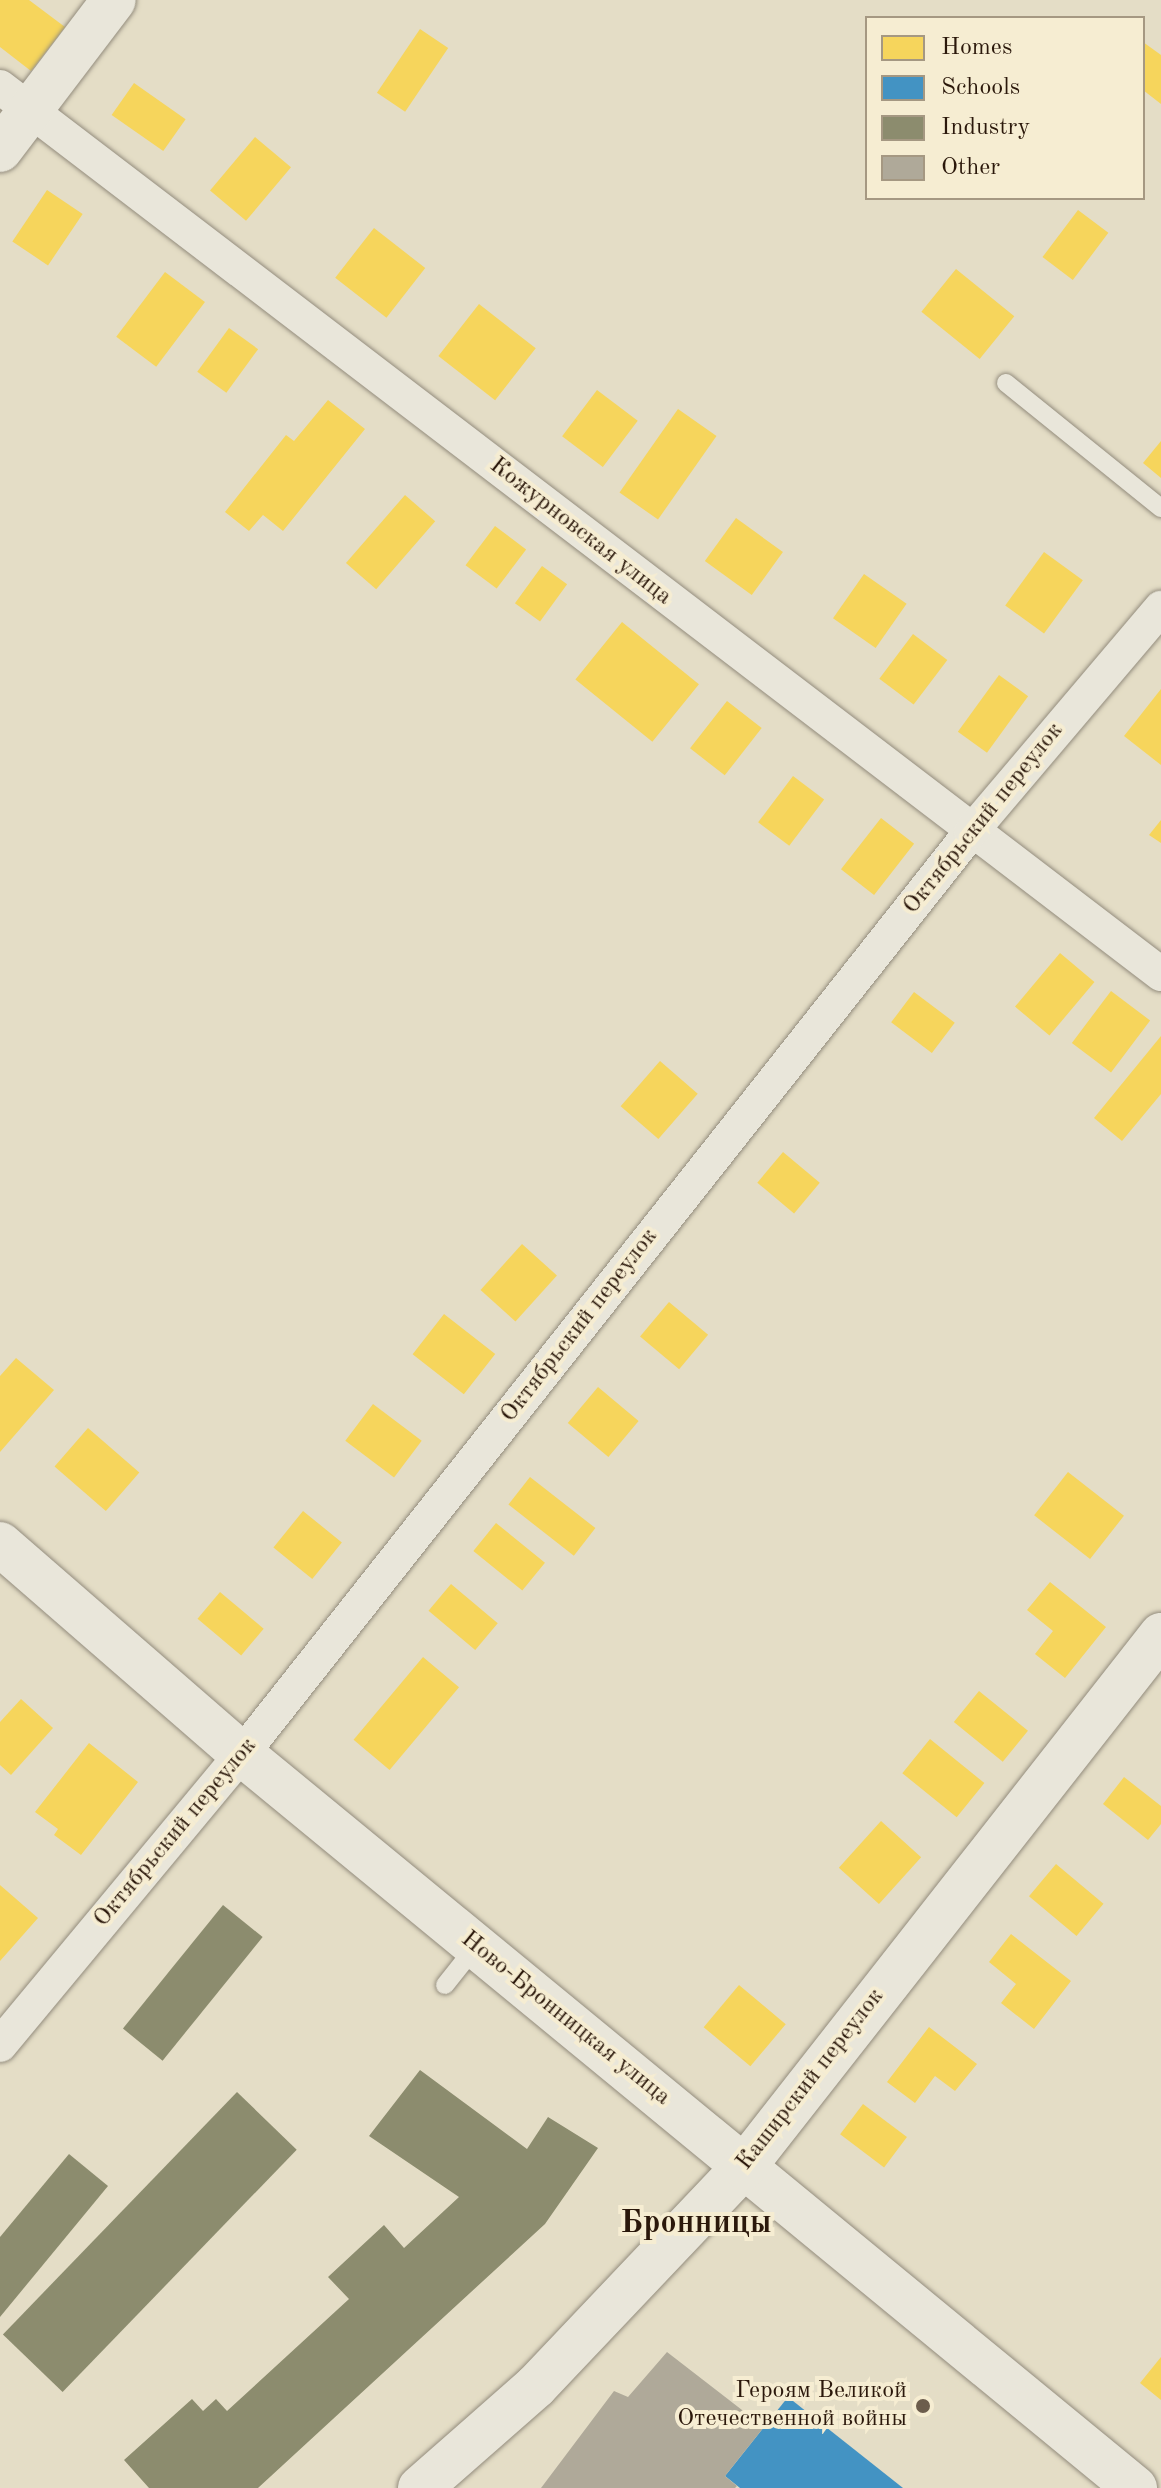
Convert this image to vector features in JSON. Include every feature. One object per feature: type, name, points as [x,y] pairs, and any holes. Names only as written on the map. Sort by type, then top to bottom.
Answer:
[{"type":"street","points":[[0,150],[15,98],[114,0]]},
{"type":"street","name":"Кожурновская улица","points":[[15,98],[971,832],[1161,974]]},
{"type":"street","name":"Октябрьский переулок","points":[[0,2045],[242,1754],[971,832],[1161,608]]},
{"type":"street","name":"Ново-Бронницкая улица","points":[[0,1544],[242,1754],[1135,2488]]},
{"type":"street","name":"Каширский переулок","points":[[420,2488],[536,2386],[744,2167],[1161,1635]]},
{"type":"lane","points":[[1006,383],[1161,508]]},
{"type":"lane","points":[[445,1985],[476,1946]]},
{"type":"building: Homes","points":[[0,0],[29,0],[65,27],[31,71],[0,47]]},
{"type":"building: Homes","points":[[420,29],[448,48],[405,112],[377,93]]},
{"type":"building: Homes","points":[[1145,43],[1161,55],[1161,104],[1145,92]]},
{"type":"building: Homes","points":[[134,83],[186,119],[163,151],[112,115]]},
{"type":"building: Homes","points":[[255,137],[291,167],[246,221],[210,191]]},
{"type":"building: Homes","points":[[47,190],[83,214],[48,265],[12,241]]},
{"type":"building: Homes","points":[[1078,210],[1108,233],[1073,280],[1042,257]]},
{"type":"building: Homes","points":[[374,228],[425,268],[386,318],[335,278]]},
{"type":"building: Homes","points":[[956,269],[1014,316],[980,359],[921,312]]},
{"type":"building: Homes","points":[[165,272],[205,302],[156,367],[116,337]]},
{"type":"building: Homes","points":[[479,304],[536,348],[495,400],[438,356]]},
{"type":"building: Homes","points":[[229,328],[258,349],[226,393],[197,372]]},
{"type":"building: Homes","points":[[597,390],[638,421],[603,467],[562,436]]},
{"type":"building: Homes","points":[[328,400],[365,429],[283,531],[263,515],[249,531],[225,512],[286,435],[294,441]]},
{"type":"building: Homes","points":[[678,409],[717,436],[658,520],[619,493]]},
{"type":"building: Homes","points":[[1161,441],[1161,478],[1143,463]]},
{"type":"building: Homes","points":[[405,495],[435,521],[376,589],[346,563]]},
{"type":"building: Homes","points":[[736,518],[783,552],[752,595],[705,561]]},
{"type":"building: Homes","points":[[495,526],[526,549],[497,589],[466,565]]},
{"type":"building: Homes","points":[[1044,552],[1083,580],[1044,634],[1005,605]]},
{"type":"building: Homes","points":[[542,566],[567,584],[540,621],[515,603]]},
{"type":"building: Homes","points":[[864,574],[907,604],[876,648],[833,618]]},
{"type":"building: Homes","points":[[622,622],[699,684],[652,742],[575,680]]},
{"type":"building: Homes","points":[[913,634],[947,660],[914,705],[879,679]]},
{"type":"building: Homes","points":[[999,675],[1028,696],[987,753],[958,732]]},
{"type":"building: Homes","points":[[1161,689],[1161,765],[1124,736]]},
{"type":"building: Homes","points":[[727,701],[762,728],[725,775],[690,748]]},
{"type":"building: Homes","points":[[793,776],[824,799],[789,846],[758,822]]},
{"type":"building: Homes","points":[[881,818],[914,844],[874,895],[841,869]]},
{"type":"building: Homes","points":[[1161,820],[1161,843],[1149,835]]},
{"type":"building: Homes","points":[[1060,953],[1094,982],[1049,1036],[1015,1007]]},
{"type":"building: Homes","points":[[1111,991],[1150,1020],[1111,1072],[1072,1043]]},
{"type":"building: Homes","points":[[914,992],[955,1023],[932,1053],[891,1022]]},
{"type":"building: Homes","points":[[1161,1036],[1161,1094],[1122,1141],[1094,1118]]},
{"type":"building: Homes","points":[[660,1061],[698,1094],[658,1139],[621,1106]]},
{"type":"building: Homes","points":[[783,1152],[820,1183],[794,1213],[757,1183]]},
{"type":"building: Homes","points":[[522,1244],[557,1275],[515,1322],[481,1290]]},
{"type":"building: Homes","points":[[669,1302],[708,1335],[679,1369],[640,1336]]},
{"type":"building: Homes","points":[[444,1314],[495,1354],[464,1394],[413,1354]]},
{"type":"building: Homes","points":[[16,1358],[54,1390],[0,1452],[0,1376]]},
{"type":"building: Homes","points":[[598,1387],[639,1421],[608,1457],[568,1423]]},
{"type":"building: Homes","points":[[373,1404],[422,1441],[394,1477],[345,1441]]},
{"type":"building: Homes","points":[[88,1428],[139,1473],[106,1511],[55,1466]]},
{"type":"building: Homes","points":[[1068,1472],[1124,1516],[1090,1559],[1034,1515]]},
{"type":"building: Homes","points":[[530,1477],[595,1528],[574,1556],[508,1505]]},
{"type":"building: Homes","points":[[303,1511],[342,1542],[312,1579],[273,1548]]},
{"type":"building: Homes","points":[[496,1523],[545,1563],[522,1591],[473,1551]]},
{"type":"building: Homes","points":[[1050,1582],[1106,1627],[1065,1678],[1035,1654],[1053,1631],[1027,1610]]},
{"type":"building: Homes","points":[[451,1584],[498,1623],[475,1650],[429,1611]]},
{"type":"building: Homes","points":[[220,1592],[264,1629],[241,1655],[198,1619]]},
{"type":"building: Homes","points":[[423,1657],[459,1687],[390,1770],[354,1740]]},
{"type":"building: Homes","points":[[979,1691],[1028,1731],[1003,1762],[954,1722]]},
{"type":"building: Homes","points":[[21,1699],[53,1728],[11,1775],[0,1765],[0,1722]]},
{"type":"building: Homes","points":[[930,1739],[984,1783],[957,1817],[902,1773]]},
{"type":"building: Homes","points":[[89,1743],[138,1782],[81,1855],[54,1835],[58,1829],[35,1812]]},
{"type":"building: Homes","points":[[1124,1777],[1161,1806],[1161,1824],[1148,1840],[1103,1804]]},
{"type":"building: Homes","points":[[881,1821],[921,1857],[879,1904],[839,1868]]},
{"type":"building: Homes","points":[[1056,1864],[1103,1904],[1076,1936],[1029,1896]]},
{"type":"building: Homes","points":[[0,1885],[38,1918],[0,1961]]},
{"type":"building: Homes","points":[[1011,1934],[1071,1981],[1034,2029],[1001,2003],[1016,1984],[989,1962]]},
{"type":"building: Homes","points":[[739,1985],[786,2024],[750,2066],[704,2027]]},
{"type":"building: Homes","points":[[929,2027],[977,2064],[955,2091],[935,2076],[915,2103],[887,2082]]},
{"type":"building: Homes","points":[[863,2104],[907,2137],[884,2167],[840,2134]]},
{"type":"building: Homes","points":[[1161,2357],[1161,2400],[1140,2383]]},
{"type":"building: Schools","points":[[788,2397],[903,2488],[740,2488],[725,2476]]},
{"type":"building: Industry","points":[[223,1905],[263,1937],[163,2061],[123,2029]]},
{"type":"building: Industry","points":[[420,2070],[527,2149],[548,2117],[598,2148],[545,2224],[258,2488],[149,2488],[124,2460],[192,2399],[203,2411],[216,2399],[227,2411],[349,2299],[328,2277],[384,2225],[404,2248],[459,2197],[369,2136]]},
{"type":"building: Industry","points":[[237,2092],[297,2150],[63,2392],[3,2334]]},
{"type":"building: Industry","points":[[69,2154],[108,2186],[0,2317],[0,2237]]},
{"type":"building: Other","points":[[667,2352],[764,2427],[725,2476],[737,2486],[541,2488],[614,2391],[628,2397]]},
{"type":"place","name":"Героям Великой Отечественной войны","points":[[923,2406]]},
{"type":"district","name":"Бронницы","points":[[696,2224]]}]
